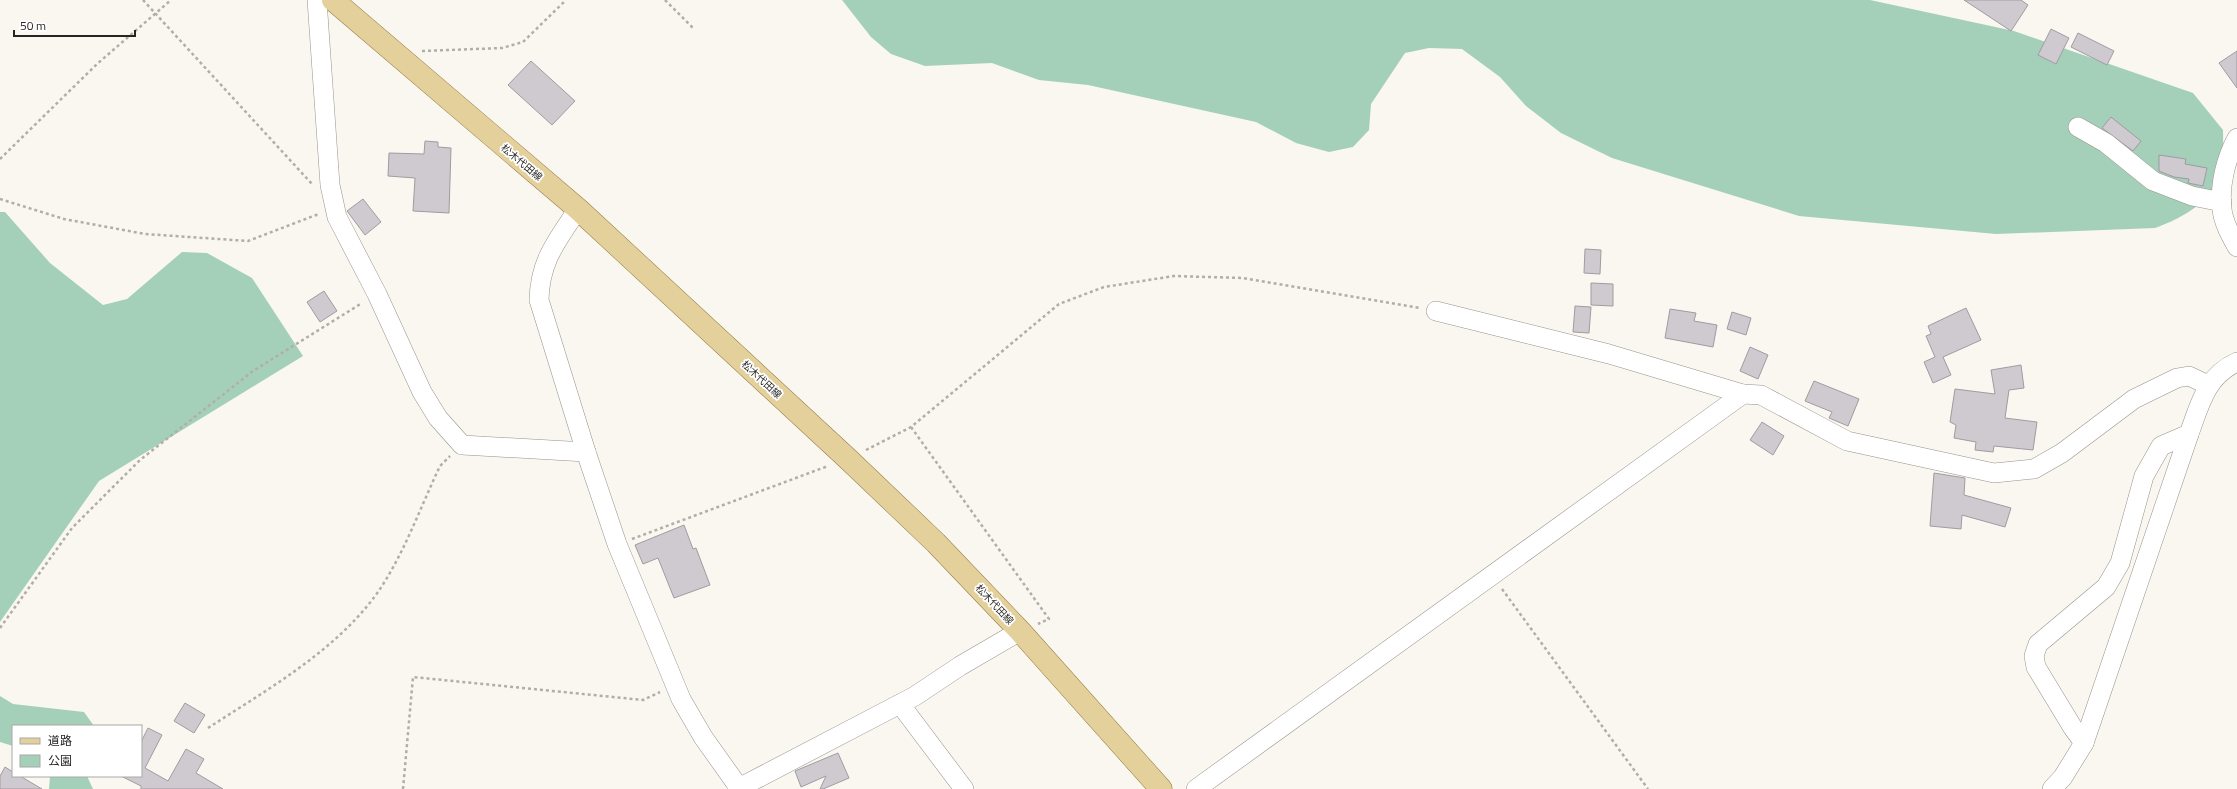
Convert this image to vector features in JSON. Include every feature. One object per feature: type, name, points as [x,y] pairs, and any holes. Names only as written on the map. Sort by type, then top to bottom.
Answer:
[{"type":"main road","name":"松木代田線","points":[[333,0],[578,209],[936,542],[1020,631],[1161,789]]},
{"type":"street","points":[[317,0],[330,185],[337,217],[377,294],[422,392],[438,418],[462,445],[586,452]]},
{"type":"street","points":[[2078,127],[2106,143],[2154,181],[2192,196],[2222,202]]},
{"type":"street","points":[[2237,138],[2228,161],[2222,188],[2222,211],[2237,246]]},
{"type":"street","points":[[578,209],[548,254],[540,284],[539,300],[586,452],[617,544],[675,686],[703,737],[739,788],[900,704],[1020,631]]},
{"type":"street","points":[[1436,311],[1609,354],[1742,394],[1761,395],[1847,441],[1994,473],[2034,469],[2062,453],[2134,399],[2177,378],[2189,376],[2208,385]]},
{"type":"street","points":[[2052,789],[2063,777],[2084,743],[2189,434],[2208,385],[2221,372],[2237,362]]},
{"type":"street","points":[[1196,789],[1742,394]]},
{"type":"street","points":[[2084,743],[2073,728],[2036,667],[2034,656],[2038,644],[2106,587],[2120,563],[2144,476],[2161,446],[2189,434]]},
{"type":"street","points":[[900,704],[964,789]]},
{"type":"path","points":[[143,0],[314,185]]},
{"type":"path","points":[[0,158],[97,64],[171,0]]},
{"type":"path","points":[[394,53],[502,48],[523,42],[566,0]]},
{"type":"path","points":[[665,0],[694,29]]},
{"type":"path","points":[[0,199],[64,219],[145,234],[248,241],[316,215],[337,217]]},
{"type":"path","points":[[617,544],[848,459],[910,427],[1059,304],[1104,286],[1174,276],[1243,278],[1436,311]]},
{"type":"path","points":[[0,628],[72,528],[140,460],[254,371],[377,294]]},
{"type":"path","points":[[910,427],[1050,619]]},
{"type":"path","points":[[208,728],[326,647],[349,627],[378,592],[400,554],[440,466],[462,445]]},
{"type":"path","points":[[1492,576],[1648,789]]},
{"type":"path","points":[[403,789],[413,676],[643,700],[675,686]]},
{"type":"green space","points":[[842,0],[1870,0],[2014,31],[2193,93],[2223,130],[2223,162],[2219,178],[2214,189],[2198,206],[2177,219],[2155,228],[1996,234],[1799,216],[1612,158],[1561,133],[1526,106],[1500,77],[1462,49],[1429,48],[1405,53],[1371,104],[1369,130],[1353,147],[1329,152],[1296,143],[1256,122],[1088,85],[1039,80],[992,63],[925,66],[891,54],[871,37]]},
{"type":"green space","points":[[0,212],[5,212],[50,263],[103,305],[127,299],[182,252],[207,253],[252,278],[303,356],[99,481],[0,622]]},
{"type":"green space","points":[[0,696],[13,704],[84,712],[93,725],[12,725],[12,746],[0,742]]},
{"type":"green space","points":[[50,777],[87,777],[93,789],[49,789]]},
{"type":"building","points":[[1964,0],[2021,0],[2028,5],[2011,31]]},
{"type":"building","points":[[2051,29],[2069,38],[2056,64],[2038,55]]},
{"type":"building","points":[[2078,33],[2114,51],[2107,65],[2071,47]]},
{"type":"building","points":[[2237,51],[2237,88],[2219,63]]},
{"type":"building","points":[[531,61],[575,101],[552,125],[508,85]]},
{"type":"building","points":[[2111,117],[2141,141],[2133,151],[2102,128]]},
{"type":"building","points":[[425,141],[438,142],[438,147],[451,148],[449,213],[413,211],[415,178],[388,176],[389,153],[424,154]]},
{"type":"building","points":[[2159,155],[2186,159],[2185,164],[2207,168],[2203,186],[2188,183],[2189,179],[2174,177],[2159,171]]},
{"type":"building","points":[[363,199],[381,222],[365,235],[347,211]]},
{"type":"building","points":[[1585,249],[1601,250],[1600,274],[1584,273]]},
{"type":"building","points":[[1591,283],[1613,284],[1613,306],[1591,305]]},
{"type":"building","points":[[324,291],[337,311],[320,322],[307,302]]},
{"type":"building","points":[[1575,306],[1591,307],[1589,333],[1573,332]]},
{"type":"building","points":[[1966,308],[1981,340],[1943,357],[1951,375],[1933,383],[1924,362],[1935,357],[1926,336],[1931,334],[1928,326]]},
{"type":"building","points":[[1670,309],[1696,313],[1694,321],[1717,325],[1713,347],[1665,338]]},
{"type":"building","points":[[1732,312],[1751,318],[1746,335],[1727,329]]},
{"type":"building","points":[[1750,347],[1768,355],[1758,379],[1740,371]]},
{"type":"building","points":[[2021,365],[2024,388],[2009,390],[2005,418],[2037,422],[2033,450],[1994,446],[1993,452],[1975,450],[1976,442],[1954,438],[1956,425],[1950,422],[1955,389],[1995,394],[1991,370]]},
{"type":"building","points":[[1814,381],[1859,399],[1848,426],[1829,418],[1832,412],[1805,401]]},
{"type":"building","points":[[1762,422],[1784,436],[1773,455],[1750,440]]},
{"type":"building","points":[[1934,473],[1965,478],[1964,495],[2011,508],[2005,527],[1962,515],[1961,529],[1930,526]]},
{"type":"building","points":[[684,525],[693,549],[696,548],[710,585],[674,598],[658,558],[643,564],[635,545]]},
{"type":"building","points":[[185,703],[205,715],[194,733],[174,721]]},
{"type":"building","points":[[148,728],[162,735],[145,768],[168,781],[186,749],[204,759],[196,773],[223,789],[141,789],[141,786],[123,777],[142,777],[142,740]]},
{"type":"building","points":[[838,753],[849,778],[820,789],[826,776],[801,787],[795,771]]},
{"type":"building","points":[[5,767],[12,771],[12,777],[22,777],[42,789],[0,789],[0,776]]}]
